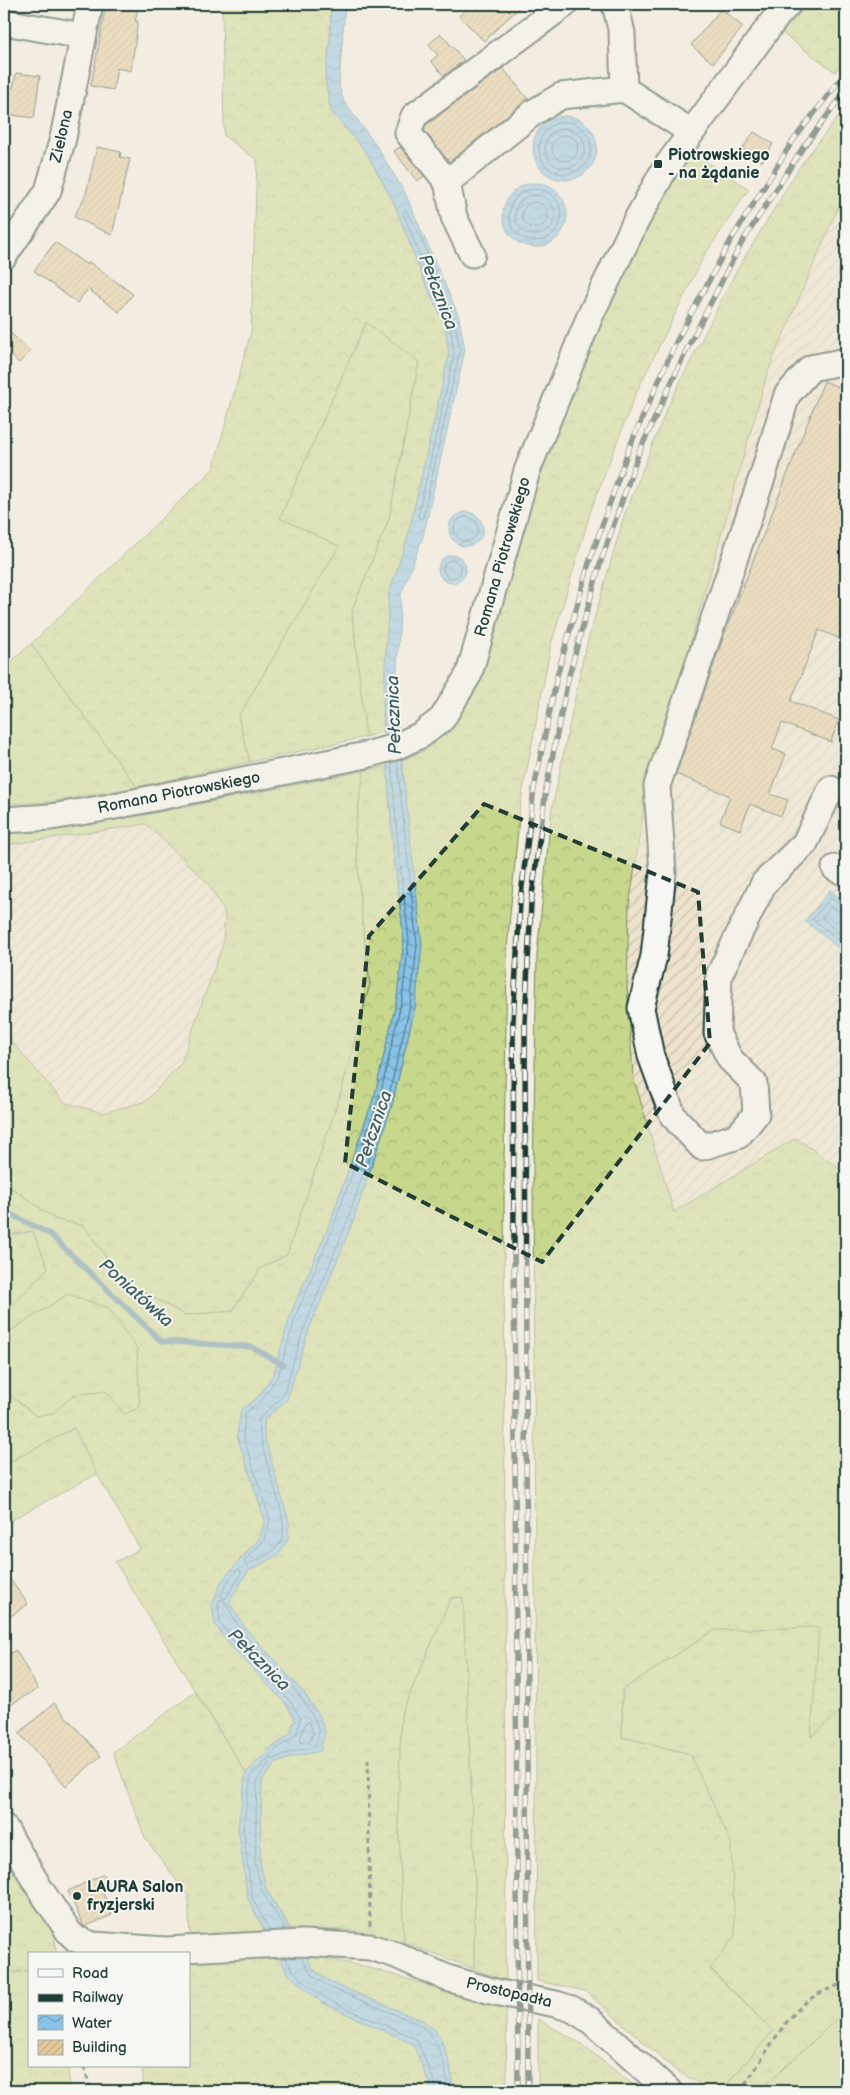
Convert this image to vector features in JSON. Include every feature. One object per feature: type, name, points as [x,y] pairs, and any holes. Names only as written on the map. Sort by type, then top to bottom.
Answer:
[{"type":"street","name":"Zielona","points":[[4,256],[48,191],[63,138],[90,4]]},
{"type":"street","points":[[472,254],[454,217],[447,182],[408,133],[414,116],[565,4]]},
{"type":"street","points":[[615,4],[622,33],[624,89]]},
{"type":"street","name":"Romana Piotrowskiego","points":[[4,820],[51,817],[105,808],[366,755],[395,747],[421,735],[442,720],[469,674],[527,471],[582,334],[635,223],[664,170],[777,16],[788,4]]},
{"type":"street","points":[[4,22],[84,36]]},
{"type":"street","points":[[447,182],[534,112],[561,96],[624,89],[691,132]]},
{"type":"street","points":[[831,789],[805,843],[764,884],[719,975],[717,1033],[730,1058],[754,1083],[756,1114],[738,1136],[702,1147],[673,1116],[651,1056],[641,1008],[654,956],[663,873],[657,786],[764,472],[788,395],[811,368],[846,361]]},
{"type":"street","name":"Prostopadła","points":[[4,1827],[40,1889],[69,1932],[76,1939],[93,1945],[166,1950],[266,1944],[370,1947],[396,1955],[447,1978],[495,1992],[572,2009],[590,2020],[669,2091]]},
{"type":"path","points":[[368,1759],[370,1947]]},
{"type":"path","points":[[739,2091],[785,2024],[805,2003],[825,1990],[846,1982]]},
{"type":"path","points":[[85,2068],[91,2091]]},
{"type":"highlighted area","points":[[484,804],[698,892],[710,1043],[542,1262],[345,1163],[369,936]]},
{"type":"shaded area","points":[[846,189],[846,1173],[796,1138],[674,1213],[633,1076],[627,985],[629,906],[645,802],[768,371]]},
{"type":"shaded area","points":[[146,824],[208,883],[225,913],[223,943],[181,1063],[146,1101],[103,1113],[64,1102],[4,1033],[4,845]]},
{"type":"green space","points":[[222,4],[331,4],[330,43],[325,79],[331,111],[366,152],[394,203],[424,280],[445,324],[449,355],[407,540],[389,593],[383,710],[384,731],[366,737],[352,610],[389,519],[419,362],[366,322],[280,518],[339,546],[238,717],[250,762],[137,787],[31,644],[213,469],[251,332],[257,160],[224,136]]},
{"type":"green space","points":[[808,4],[846,4],[846,58],[835,72],[782,33]]},
{"type":"green space","points":[[846,106],[846,189],[768,371],[645,801],[629,906],[627,985],[633,1076],[674,1212],[796,1138],[846,1173],[846,1666],[841,1710],[811,1737],[819,1627],[714,1630],[622,1690],[622,1737],[690,1754],[731,1843],[735,1936],[710,1969],[773,2031],[721,2091],[712,2091],[674,2069],[585,1991],[537,1981],[533,1172],[537,954],[551,814],[584,654],[624,516],[668,406],[734,275],[800,166]]},
{"type":"green space","points":[[691,152],[749,189],[704,256],[636,393],[592,507],[551,645],[520,806],[507,949],[504,1166],[506,1981],[474,1969],[475,1877],[463,1597],[451,1598],[401,1714],[398,1816],[404,1942],[351,1930],[291,1929],[266,1889],[260,1863],[262,1780],[275,1764],[291,1757],[320,1751],[320,1717],[304,1693],[245,1628],[229,1602],[248,1571],[278,1555],[264,1435],[264,1420],[287,1399],[308,1332],[353,1221],[392,1105],[415,1007],[411,850],[402,760],[422,752],[451,728],[538,472],[577,371],[618,277]]},
{"type":"green space","points":[[366,322],[419,361],[389,519],[352,610],[366,737],[250,762],[238,717],[339,546],[280,518]]},
{"type":"green space","points":[[31,644],[137,787],[50,802],[4,804],[4,668]]},
{"type":"green space","points":[[387,766],[393,847],[404,940],[397,998],[375,1094],[328,1228],[291,1313],[274,1373],[259,1396],[241,1410],[237,1436],[265,1520],[259,1539],[239,1560],[215,1625],[268,1683],[295,1719],[290,1734],[270,1749],[246,1773],[115,1562],[140,1549],[97,1474],[74,1428],[4,1465],[4,1396],[9,1394],[36,1416],[53,1413],[74,1395],[106,1391],[125,1414],[140,1407],[137,1349],[109,1308],[68,1294],[4,1335],[4,1306],[12,1306],[48,1268],[33,1231],[4,1236],[4,1187],[13,1189],[55,1219],[84,1226],[123,1281],[185,1315],[232,1311],[261,1268],[287,1255],[341,1092],[370,984],[362,919],[355,830],[364,771]]},
{"type":"green space","points":[[364,771],[355,830],[362,919],[370,984],[341,1092],[287,1255],[261,1268],[232,1311],[185,1315],[123,1281],[84,1226],[55,1219],[13,1189],[4,1187],[4,1033],[64,1102],[103,1113],[146,1101],[181,1063],[223,943],[225,913],[208,883],[146,824],[6,845],[4,845],[4,831],[50,828],[145,815]]},
{"type":"green space","points":[[33,1231],[48,1268],[12,1306],[4,1306],[4,1236]]},
{"type":"green space","points":[[68,1294],[109,1308],[137,1349],[140,1407],[125,1415],[74,1395],[53,1413],[36,1416],[9,1394],[4,1396],[4,1359],[7,1357],[4,1347],[4,1335]]},
{"type":"green space","points":[[74,1428],[97,1474],[4,1524],[4,1465]]},
{"type":"green space","points":[[463,1597],[475,1877],[474,1969],[404,1942],[398,1816],[401,1714],[451,1598]]},
{"type":"green space","points":[[820,1627],[811,1736],[841,1710],[846,1721],[846,2011],[759,2091],[721,2091],[773,2031],[710,1968],[735,1936],[690,1754],[622,1737],[622,1690],[714,1630]]},
{"type":"green space","points":[[195,1692],[246,1773],[238,1828],[248,1899],[265,1932],[190,1937],[188,1896],[145,1838],[113,1752]]},
{"type":"green space","points":[[4,1848],[55,1937],[56,1952],[28,1952],[28,1971],[4,1973]]},
{"type":"green space","points":[[277,1952],[321,2002],[413,2044],[430,2085],[430,2091],[144,2091],[142,2068],[190,2068],[190,1961]]},
{"type":"green space","points":[[305,1954],[363,1966],[506,2008],[507,2091],[453,2091],[451,2068],[436,2031],[423,2021],[332,1983],[314,1970]]},
{"type":"green space","points":[[28,1971],[28,2068],[68,2068],[70,2091],[4,2091],[4,2044],[9,2039],[4,1973]]},
{"type":"green space","points":[[4,1980],[9,2039],[4,2044]]},
{"type":"green space","points":[[846,2011],[846,2091],[759,2091]]},
{"type":"green space","points":[[538,2019],[580,2043],[641,2091],[538,2091]]},
{"type":"water","name":"Pełcznica","points":[[331,4],[345,4],[339,86],[344,102],[376,145],[405,193],[459,317],[465,350],[423,537],[401,594],[396,687],[397,719],[422,945],[415,1007],[392,1105],[353,1221],[308,1332],[287,1400],[264,1420],[264,1435],[289,1522],[288,1540],[278,1555],[248,1571],[229,1602],[245,1628],[304,1693],[320,1717],[325,1733],[320,1751],[291,1757],[275,1764],[262,1780],[260,1863],[266,1889],[314,1970],[332,1983],[423,2021],[436,2031],[451,2068],[453,2091],[430,2091],[430,2085],[413,2044],[321,2002],[288,1974],[248,1899],[238,1828],[246,1773],[270,1749],[290,1734],[295,1719],[288,1706],[230,1645],[215,1625],[212,1605],[222,1580],[259,1539],[265,1520],[237,1436],[241,1410],[259,1396],[274,1373],[291,1313],[328,1228],[375,1094],[397,998],[404,940],[393,847],[383,710],[389,593],[407,540],[449,355],[445,324],[424,280],[394,203],[366,152],[331,111],[325,79],[330,43]]},
{"type":"water","points":[[565,116],[583,122],[591,130],[597,148],[591,166],[583,174],[565,180],[547,174],[539,166],[533,148],[539,130],[547,122]]},
{"type":"water","points":[[535,183],[553,189],[561,197],[567,215],[561,233],[553,241],[535,247],[517,241],[509,233],[503,215],[509,197],[517,189]]},
{"type":"water","points":[[466,512],[478,517],[483,529],[478,541],[466,546],[454,541],[449,529],[454,517]]},
{"type":"water","points":[[452,555],[462,559],[466,569],[462,579],[452,583],[442,579],[438,569],[442,559]]},
{"type":"water","points":[[830,890],[846,903],[846,954],[805,921]]},
{"type":"building","points":[[106,4],[139,4],[135,21],[138,21],[131,71],[117,68],[113,90],[91,86]]},
{"type":"building","points":[[471,4],[523,4],[484,41],[459,16]]},
{"type":"building","points":[[721,9],[743,27],[713,63],[691,45]]},
{"type":"building","points":[[441,34],[464,60],[444,76],[431,61],[438,55],[428,45]]},
{"type":"building","points":[[503,68],[528,99],[449,162],[424,130],[426,125]]},
{"type":"building","points":[[16,73],[40,76],[34,118],[4,114],[4,84],[13,88]]},
{"type":"building","points":[[754,132],[773,144],[762,162],[742,149]]},
{"type":"building","points":[[97,147],[121,152],[120,157],[130,159],[112,235],[74,217],[86,194]]},
{"type":"building","points":[[400,147],[424,176],[417,181],[394,151]]},
{"type":"building","points":[[55,242],[87,265],[89,262],[133,294],[119,312],[88,289],[77,303],[34,271]]},
{"type":"building","points":[[4,327],[30,351],[19,363],[4,349]]},
{"type":"building","points":[[824,381],[846,390],[846,641],[819,630],[791,701],[839,720],[831,742],[782,723],[772,749],[786,754],[770,794],[788,800],[781,816],[750,804],[740,830],[720,822],[730,796],[676,774],[724,635]]},
{"type":"building","points":[[4,1571],[28,1604],[4,1621]]},
{"type":"building","points":[[16,1650],[38,1689],[4,1708],[4,1657]]},
{"type":"building","points":[[54,1703],[101,1756],[66,1786],[19,1733]]},
{"type":"building","points":[[104,1874],[110,1887],[102,1891],[112,1915],[84,1927],[68,1891]]},
{"type":"waterway","name":"Poniatówka","points":[[4,1211],[50,1234],[161,1341],[252,1347],[283,1365]]},
{"type":"railway","points":[[518,2091],[513,1022],[520,903],[534,789],[557,676],[589,563],[629,448],[676,342],[731,240],[792,142],[846,72]]},
{"type":"railway","points":[[528,2091],[525,1023],[531,903],[546,789],[568,679],[600,564],[639,452],[688,347],[741,244],[804,146],[846,91]]},
{"type":"place","name":"Piotrowskiego - na żądanie","points":[[658,164]]},
{"type":"place","name":"LAURA Salon fryzjerski","points":[[77,1896]]}]
